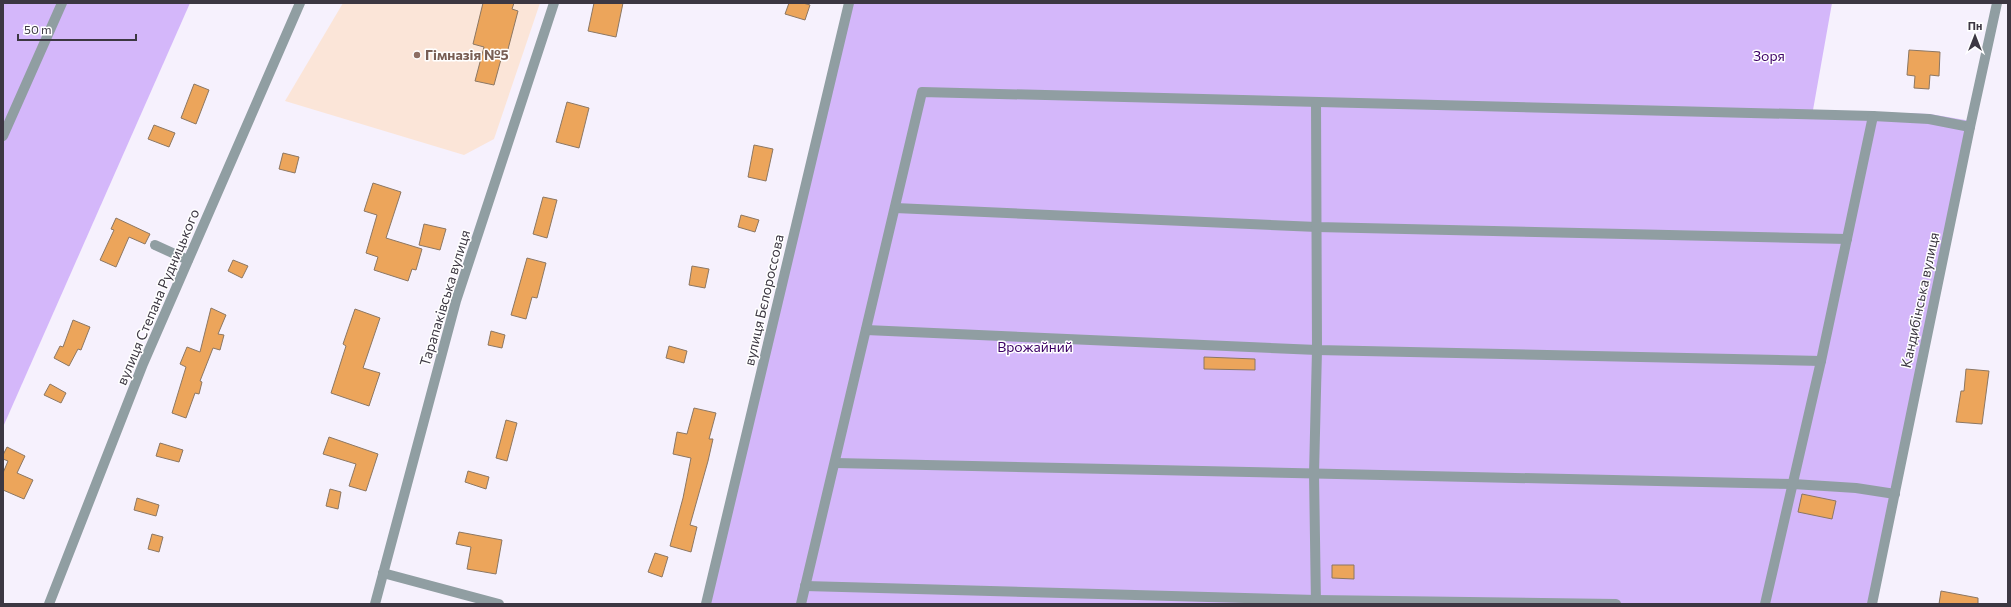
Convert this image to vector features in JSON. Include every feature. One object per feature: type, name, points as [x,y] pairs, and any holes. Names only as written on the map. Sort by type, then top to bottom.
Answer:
[{"type":"street","points":[[3,136],[62,3]]},
{"type":"street","name":"вулиця Степана Рудницького","points":[[49,604],[143,364],[300,3]]},
{"type":"street","name":"Тарапаківська вулиця","points":[[375,604],[456,301],[554,3]]},
{"type":"street","name":"вулиця Бєлороссова","points":[[706,604],[849,3]]},
{"type":"street","name":"Кандибінська вулиця","points":[[1872,604],[1997,3]]},
{"type":"street","points":[[801,604],[922,92],[1873,116],[1929,119],[1970,127]]},
{"type":"street","points":[[1316,102],[1317,350],[1314,474],[1316,602]]},
{"type":"street","points":[[1765,604],[1793,484],[1873,116]]},
{"type":"street","points":[[895,208],[1317,227],[1847,239]]},
{"type":"street","points":[[155,244],[188,260]]},
{"type":"street","points":[[866,330],[1317,350],[1820,361]]},
{"type":"street","points":[[835,463],[1793,484],[1856,488],[1895,494]]},
{"type":"street","points":[[383,573],[499,604]]},
{"type":"street","points":[[805,586],[1316,602],[1616,604]]},
{"type":"shaded area","name":"Гімназія №5","points":[[343,3],[540,3],[494,139],[464,155],[285,101]]},
{"type":"green space","points":[[3,3],[190,3],[3,427]]},
{"type":"green space","name":"Врожайний","points":[[849,3],[1832,3],[1813,110],[1930,114],[1971,121],[1872,604],[706,604]]},
{"type":"building","points":[[483,3],[514,3],[512,9],[518,11],[507,53],[503,52],[494,85],[475,81],[484,47],[473,44]]},
{"type":"building","points":[[594,3],[623,3],[616,37],[588,31]]},
{"type":"building","points":[[789,3],[803,3],[810,5],[805,20],[785,14]]},
{"type":"building","points":[[1909,50],[1940,52],[1939,76],[1930,75],[1929,89],[1914,88],[1915,76],[1907,75]]},
{"type":"building","points":[[194,84],[209,90],[196,124],[181,118]]},
{"type":"building","points":[[567,102],[589,108],[579,148],[556,142]]},
{"type":"building","points":[[154,125],[175,133],[169,147],[148,139]]},
{"type":"building","points":[[754,145],[773,149],[766,181],[748,177]]},
{"type":"building","points":[[283,153],[299,157],[295,173],[279,169]]},
{"type":"building","points":[[373,183],[401,192],[386,238],[422,249],[416,270],[412,269],[408,281],[374,270],[378,257],[366,253],[377,215],[364,211]]},
{"type":"building","points":[[543,197],[557,200],[547,238],[533,234]]},
{"type":"building","points":[[741,215],[759,220],[755,232],[738,227]]},
{"type":"building","points":[[116,218],[150,234],[145,244],[129,237],[116,267],[100,260],[114,230],[111,229]]},
{"type":"building","points":[[424,224],[446,229],[440,250],[419,245]]},
{"type":"building","points":[[527,258],[546,263],[537,298],[532,297],[526,319],[511,315]]},
{"type":"building","points":[[233,260],[248,266],[242,278],[228,271]]},
{"type":"building","points":[[692,266],[709,269],[705,288],[689,285]]},
{"type":"building","points":[[211,308],[226,315],[218,334],[224,335],[220,350],[213,348],[200,381],[202,382],[199,394],[195,393],[186,418],[172,413],[186,367],[180,364],[187,347],[200,352]]},
{"type":"building","points":[[355,309],[380,318],[363,368],[380,373],[369,406],[331,393],[346,346],[343,344]]},
{"type":"building","points":[[73,320],[90,327],[81,350],[78,349],[69,366],[54,358],[60,346],[63,347]]},
{"type":"building","points":[[491,331],[505,335],[502,348],[488,345]]},
{"type":"building","points":[[669,346],[687,351],[684,363],[666,358]]},
{"type":"building","points":[[1204,357],[1255,359],[1255,370],[1204,369]]},
{"type":"building","points":[[1966,369],[1989,371],[1982,424],[1956,422],[1961,391],[1964,391]]},
{"type":"building","points":[[50,384],[66,393],[61,403],[44,395]]},
{"type":"building","points":[[694,408],[716,413],[709,439],[713,439],[708,461],[690,525],[697,527],[691,552],[670,546],[683,498],[691,458],[673,454],[677,432],[687,434]]},
{"type":"building","points":[[506,420],[517,423],[507,461],[496,458]]},
{"type":"building","points":[[329,437],[378,454],[366,491],[349,486],[356,464],[323,454]]},
{"type":"building","points":[[160,443],[183,450],[179,462],[156,456]]},
{"type":"building","points":[[7,447],[25,456],[17,473],[33,480],[24,499],[3,490],[3,473],[8,461],[3,459],[3,455]]},
{"type":"building","points":[[468,471],[489,477],[486,489],[465,482]]},
{"type":"building","points":[[330,489],[341,492],[338,509],[326,506]]},
{"type":"building","points":[[1802,494],[1836,501],[1832,519],[1798,512]]},
{"type":"building","points":[[137,498],[159,505],[156,516],[134,510]]},
{"type":"building","points":[[459,532],[502,540],[496,574],[467,569],[471,547],[456,544]]},
{"type":"building","points":[[152,534],[163,537],[159,552],[148,549]]},
{"type":"building","points":[[655,553],[668,557],[662,577],[648,572]]},
{"type":"building","points":[[1332,565],[1354,565],[1354,579],[1332,578]]},
{"type":"building","points":[[1941,591],[1978,598],[1978,604],[1939,604]]},
{"type":"place","name":"Гімназія №5","points":[[417,55]]},
{"type":"park label","name":"Зоря","points":[[1769,56]]}]
